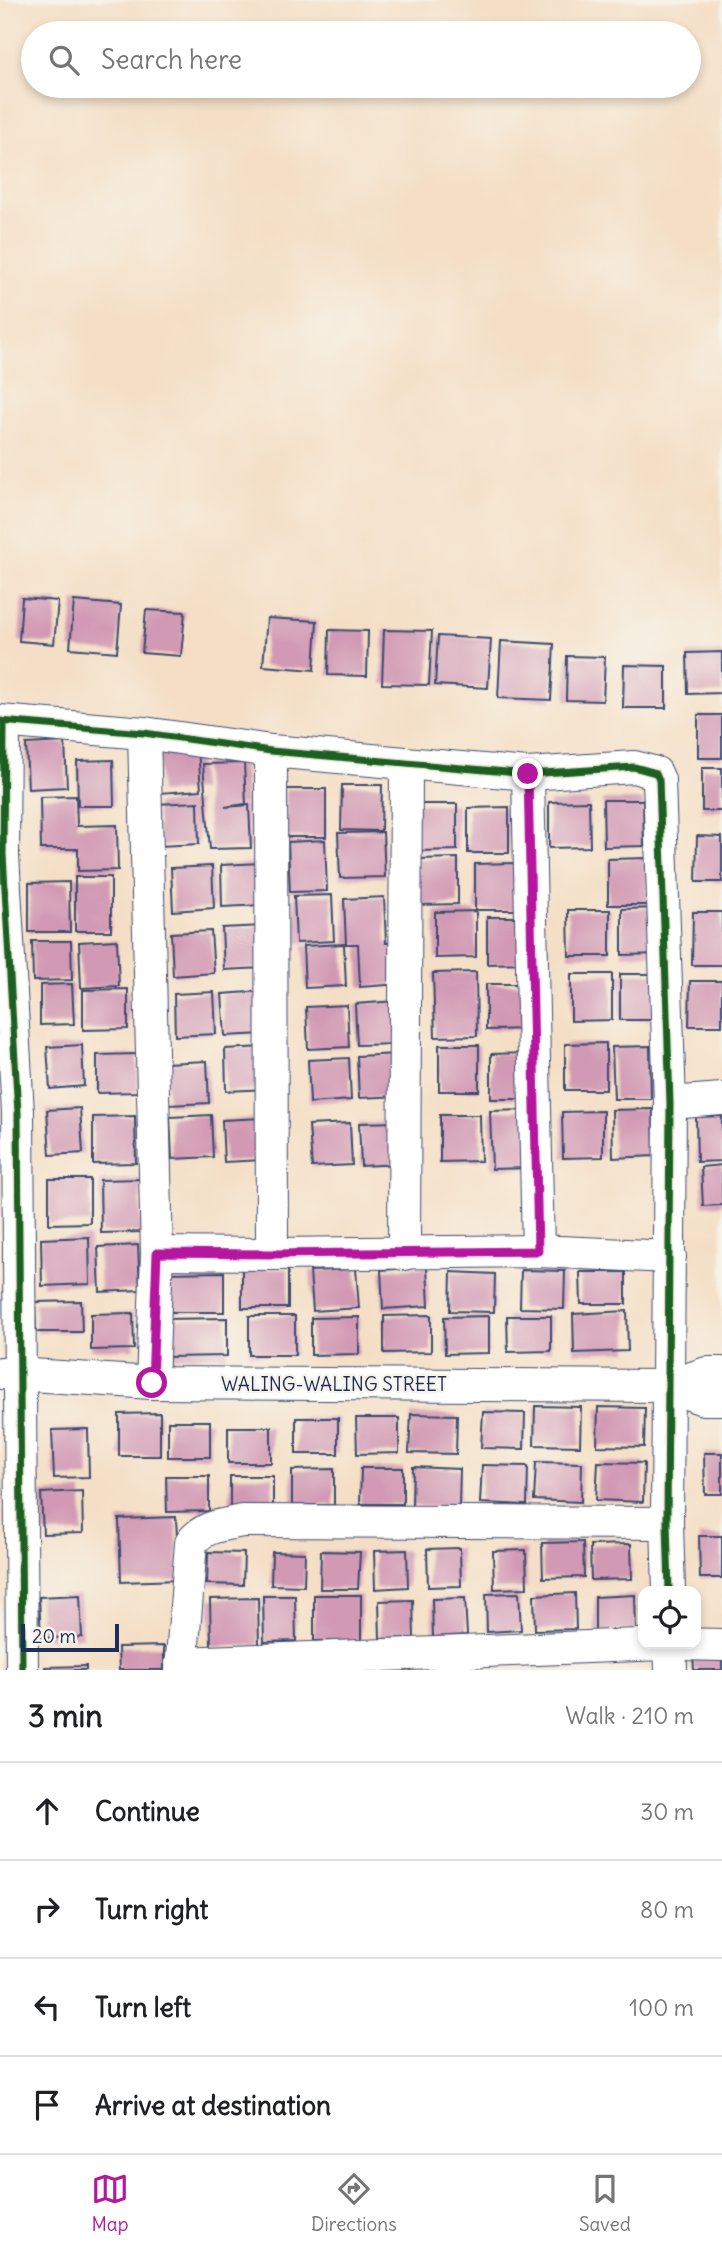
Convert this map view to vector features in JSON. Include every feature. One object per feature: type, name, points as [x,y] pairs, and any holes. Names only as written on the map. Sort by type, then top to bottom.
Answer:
[{"type":"street","points":[[22,1670],[10,1374],[9,1113],[2,855],[2,722],[144,733],[271,751],[528,774],[634,767],[656,773],[659,780],[670,1103],[669,1586]]},
{"type":"street","points":[[144,733],[157,1253],[152,1383]]},
{"type":"street","points":[[271,751],[272,1254]]},
{"type":"street","points":[[404,1254],[406,764]]},
{"type":"street","points":[[528,774],[538,1251]]},
{"type":"street","points":[[670,1103],[722,1099]]},
{"type":"street","points":[[157,1253],[404,1254],[538,1251],[670,1257]]},
{"type":"street","name":"WALING-WALING STREET","points":[[10,1374],[152,1383],[668,1386],[707,1373],[722,1373]]},
{"type":"street","name":"WALING-WALING STREET","points":[[668,1386],[703,1399],[722,1399]]},
{"type":"street","points":[[638,1645],[181,1667],[191,1543],[197,1535],[210,1528],[242,1521],[667,1523]]},
{"type":"street","points":[[701,1644],[722,1645]]},
{"type":"street","points":[[670,1649],[671,1670]]},
{"type":"building","points":[[22,598],[58,601],[54,644],[19,641]]},
{"type":"building","points":[[74,601],[121,605],[117,652],[70,648]]},
{"type":"building","points":[[146,610],[185,612],[181,656],[142,653]]},
{"type":"building","points":[[267,618],[317,621],[314,670],[263,666]]},
{"type":"building","points":[[329,630],[368,631],[367,676],[328,675]]},
{"type":"building","points":[[384,630],[432,631],[429,685],[382,684]]},
{"type":"building","points":[[438,636],[491,639],[488,688],[435,685]]},
{"type":"building","points":[[501,641],[554,644],[551,700],[498,698]]},
{"type":"building","points":[[722,652],[722,693],[688,694],[687,653]]},
{"type":"building","points":[[567,656],[605,657],[603,701],[566,700]]},
{"type":"building","points":[[624,665],[666,666],[666,708],[623,708]]},
{"type":"building","points":[[698,715],[722,715],[722,758],[698,758]]},
{"type":"building","points":[[65,742],[67,787],[28,789],[26,744]]},
{"type":"building","points":[[198,748],[201,790],[160,793],[158,751]]},
{"type":"building","points":[[113,760],[114,806],[78,806],[77,761]]},
{"type":"building","points":[[244,763],[246,804],[225,807],[249,805],[251,848],[210,849],[203,764]]},
{"type":"building","points":[[702,768],[722,768],[722,811],[702,811]]},
{"type":"building","points":[[342,785],[382,785],[381,831],[341,830]]},
{"type":"building","points":[[286,789],[326,789],[326,837],[286,837]]},
{"type":"building","points":[[76,796],[77,826],[117,825],[118,870],[78,871],[78,849],[41,849],[40,797]]},
{"type":"building","points":[[603,800],[643,800],[644,846],[604,847]]},
{"type":"building","points":[[589,801],[590,847],[549,848],[549,802]]},
{"type":"building","points":[[198,802],[199,844],[159,846],[156,804]]},
{"type":"building","points":[[416,804],[457,804],[457,850],[417,851]]},
{"type":"building","points":[[509,807],[509,853],[468,853],[468,808]]},
{"type":"building","points":[[383,832],[385,877],[340,878],[338,833]]},
{"type":"building","points":[[697,836],[722,837],[722,882],[696,882]]},
{"type":"building","points":[[325,840],[327,891],[290,892],[288,842]]},
{"type":"building","points":[[458,858],[458,904],[418,905],[417,859]]},
{"type":"building","points":[[648,858],[649,905],[608,905],[608,859]]},
{"type":"building","points":[[261,863],[263,905],[222,907],[221,865]]},
{"type":"building","points":[[516,863],[516,910],[475,910],[475,864]]},
{"type":"building","points":[[212,866],[214,908],[173,911],[171,868]]},
{"type":"building","points":[[75,877],[111,877],[111,931],[75,931]]},
{"type":"building","points":[[69,882],[70,932],[29,932],[29,883]]},
{"type":"building","points":[[332,895],[334,941],[296,943],[294,896]]},
{"type":"building","points":[[384,897],[386,943],[399,943],[401,984],[360,987],[358,944],[346,944],[344,899]]},
{"type":"building","points":[[662,908],[663,954],[622,955],[622,909]]},
{"type":"building","points":[[568,910],[610,910],[610,956],[569,956]]},
{"type":"building","points":[[476,911],[476,957],[435,958],[435,912]]},
{"type":"building","points":[[693,912],[722,912],[722,965],[692,965]]},
{"type":"building","points":[[487,917],[528,917],[528,963],[487,964]]},
{"type":"building","points":[[263,926],[265,968],[224,970],[222,928]]},
{"type":"building","points":[[211,931],[214,973],[173,976],[171,933]]},
{"type":"building","points":[[117,940],[119,986],[81,988],[79,942]]},
{"type":"building","points":[[32,941],[71,941],[72,980],[33,981]]},
{"type":"building","points":[[344,944],[346,986],[305,988],[303,946]]},
{"type":"building","points":[[476,972],[477,1036],[435,1037],[433,973]]},
{"type":"building","points":[[571,974],[612,974],[612,1020],[571,1021]]},
{"type":"building","points":[[620,974],[660,974],[660,1020],[620,1020]]},
{"type":"building","points":[[690,981],[722,981],[722,1026],[689,1026]]},
{"type":"building","points":[[72,984],[74,1024],[40,1025],[40,985]]},
{"type":"building","points":[[486,984],[526,984],[526,1029],[486,1030]]},
{"type":"building","points":[[128,989],[128,1029],[83,1030],[83,990]]},
{"type":"building","points":[[263,991],[265,1034],[225,1036],[222,994]]},
{"type":"building","points":[[214,992],[216,1034],[175,1036],[174,994]]},
{"type":"building","points":[[396,1001],[398,1044],[357,1045],[355,1004]]},
{"type":"building","points":[[347,1005],[349,1047],[308,1049],[306,1007]]},
{"type":"building","points":[[606,1043],[606,1090],[565,1090],[565,1044]]},
{"type":"building","points":[[82,1045],[84,1086],[50,1089],[47,1047]]},
{"type":"building","points":[[439,1045],[479,1045],[479,1091],[439,1091]]},
{"type":"building","points":[[650,1046],[651,1099],[614,1099],[612,1047]]},
{"type":"building","points":[[265,1047],[267,1089],[226,1091],[225,1049]]},
{"type":"building","points":[[531,1053],[531,1099],[491,1099],[491,1054]]},
{"type":"building","points":[[137,1054],[138,1092],[97,1093],[97,1055]]},
{"type":"building","points":[[398,1054],[400,1096],[359,1098],[357,1056]]},
{"type":"building","points":[[349,1058],[351,1100],[310,1103],[308,1060]]},
{"type":"building","points":[[207,1061],[209,1103],[168,1105],[166,1063]]},
{"type":"building","points":[[80,1108],[83,1153],[50,1155],[47,1110]]},
{"type":"building","points":[[653,1109],[654,1156],[613,1158],[612,1110]]},
{"type":"building","points":[[530,1110],[531,1168],[492,1169],[490,1111]]},
{"type":"building","points":[[603,1111],[603,1157],[563,1158],[562,1112]]},
{"type":"building","points":[[211,1115],[213,1157],[172,1159],[170,1117]]},
{"type":"building","points":[[440,1115],[480,1115],[481,1161],[440,1162]]},
{"type":"building","points":[[135,1116],[136,1163],[93,1164],[93,1117]]},
{"type":"building","points":[[722,1116],[722,1161],[697,1162],[696,1117]]},
{"type":"building","points":[[263,1118],[265,1160],[224,1162],[222,1120]]},
{"type":"building","points":[[399,1122],[401,1164],[361,1166],[359,1123]]},
{"type":"building","points":[[350,1123],[352,1165],[312,1167],[309,1125]]},
{"type":"building","points":[[722,1165],[722,1205],[703,1206],[701,1167]]},
{"type":"building","points":[[49,1179],[90,1179],[90,1223],[49,1224]]},
{"type":"building","points":[[140,1179],[141,1232],[101,1233],[100,1180]]},
{"type":"building","points":[[89,1237],[90,1284],[42,1286],[41,1239]]},
{"type":"building","points":[[138,1245],[140,1290],[100,1292],[98,1247]]},
{"type":"building","points":[[427,1267],[429,1306],[383,1309],[381,1270]]},
{"type":"building","points":[[242,1269],[288,1269],[288,1308],[242,1308]]},
{"type":"building","points":[[356,1269],[359,1308],[313,1311],[310,1271]]},
{"type":"building","points":[[521,1270],[565,1271],[564,1309],[520,1308]]},
{"type":"building","points":[[224,1272],[224,1312],[169,1312],[169,1273]]},
{"type":"building","points":[[451,1272],[495,1274],[494,1312],[450,1311]]},
{"type":"building","points":[[580,1272],[626,1272],[626,1304],[581,1304]]},
{"type":"building","points":[[81,1301],[82,1332],[36,1332],[35,1302]]},
{"type":"building","points":[[627,1311],[628,1351],[574,1353],[573,1314]]},
{"type":"building","points":[[133,1313],[134,1349],[91,1350],[91,1314]]},
{"type":"building","points":[[431,1315],[431,1352],[384,1353],[384,1316]]},
{"type":"building","points":[[249,1316],[295,1316],[295,1355],[249,1355]]},
{"type":"building","points":[[489,1316],[489,1353],[445,1354],[444,1317]]},
{"type":"building","points":[[507,1316],[551,1316],[551,1351],[508,1352]]},
{"type":"building","points":[[359,1317],[359,1354],[311,1355],[311,1318]]},
{"type":"building","points":[[227,1318],[227,1356],[166,1357],[165,1319]]},
{"type":"building","points":[[535,1406],[581,1407],[580,1446],[534,1445]]},
{"type":"building","points":[[598,1407],[645,1408],[644,1447],[597,1446]]},
{"type":"building","points":[[483,1412],[525,1413],[524,1449],[481,1448]]},
{"type":"building","points":[[160,1413],[160,1456],[119,1456],[119,1414]]},
{"type":"building","points":[[411,1414],[457,1415],[456,1454],[409,1453]]},
{"type":"building","points":[[296,1418],[338,1418],[338,1454],[296,1454]]},
{"type":"building","points":[[356,1418],[399,1418],[399,1453],[357,1454]]},
{"type":"building","points":[[168,1421],[210,1421],[210,1457],[168,1457]]},
{"type":"building","points":[[228,1427],[271,1427],[271,1463],[228,1463]]},
{"type":"building","points":[[88,1429],[89,1477],[54,1478],[52,1430]]},
{"type":"building","points":[[704,1453],[722,1453],[722,1494],[705,1494]]},
{"type":"building","points":[[536,1462],[582,1463],[581,1502],[534,1500]]},
{"type":"building","points":[[598,1462],[644,1463],[643,1502],[596,1500]]},
{"type":"building","points":[[482,1465],[528,1466],[527,1505],[480,1503]]},
{"type":"building","points":[[413,1467],[460,1469],[459,1507],[412,1506]]},
{"type":"building","points":[[361,1468],[403,1468],[403,1504],[360,1504]]},
{"type":"building","points":[[334,1469],[334,1505],[292,1505],[292,1470]]},
{"type":"building","points":[[166,1476],[209,1476],[209,1511],[167,1512]]},
{"type":"building","points":[[230,1476],[273,1476],[273,1512],[230,1511]]},
{"type":"building","points":[[82,1491],[83,1533],[43,1534],[41,1493]]},
{"type":"building","points":[[176,1517],[179,1580],[121,1582],[119,1519]]},
{"type":"building","points":[[699,1536],[722,1536],[722,1578],[700,1578]]},
{"type":"building","points":[[583,1542],[584,1577],[543,1578],[542,1543]]},
{"type":"building","points":[[631,1544],[632,1579],[591,1580],[590,1545]]},
{"type":"building","points":[[460,1548],[461,1586],[428,1587],[427,1549]]},
{"type":"building","points":[[407,1550],[408,1587],[375,1589],[374,1551]]},
{"type":"building","points":[[526,1550],[527,1588],[494,1589],[493,1551]]},
{"type":"building","points":[[321,1551],[360,1552],[358,1589],[320,1589]]},
{"type":"building","points":[[208,1552],[244,1553],[243,1585],[207,1584]]},
{"type":"building","points":[[272,1552],[305,1553],[304,1586],[271,1585]]},
{"type":"building","points":[[519,1593],[521,1630],[487,1632],[486,1594]]},
{"type":"building","points":[[575,1593],[576,1629],[535,1630],[534,1595]]},
{"type":"building","points":[[80,1595],[82,1637],[41,1638],[39,1597]]},
{"type":"building","points":[[314,1595],[361,1595],[361,1641],[314,1641]]},
{"type":"building","points":[[635,1595],[636,1630],[595,1632],[595,1597]]},
{"type":"building","points":[[263,1596],[295,1596],[296,1641],[264,1642]]},
{"type":"building","points":[[258,1598],[259,1645],[211,1647],[210,1599]]},
{"type":"building","points":[[465,1598],[467,1635],[433,1637],[432,1599]]},
{"type":"building","points":[[413,1600],[414,1638],[380,1639],[379,1601]]},
{"type":"building","points":[[164,1646],[164,1670],[119,1670],[118,1647]]},
{"type":"building","points":[[722,1654],[722,1670],[694,1670],[693,1655]]},
{"type":"building","points":[[86,1666],[86,1670],[45,1670],[45,1667]]},
{"type":"cycle path","points":[[0,721],[144,733],[271,751],[528,774],[634,767],[656,773],[659,780],[670,1103],[669,1586]]},
{"type":"cycle path","points":[[4,722],[3,855],[18,1113],[22,1670]]},
{"type":"route","points":[[152,1383],[157,1253],[404,1254],[538,1251],[528,774]]}]
